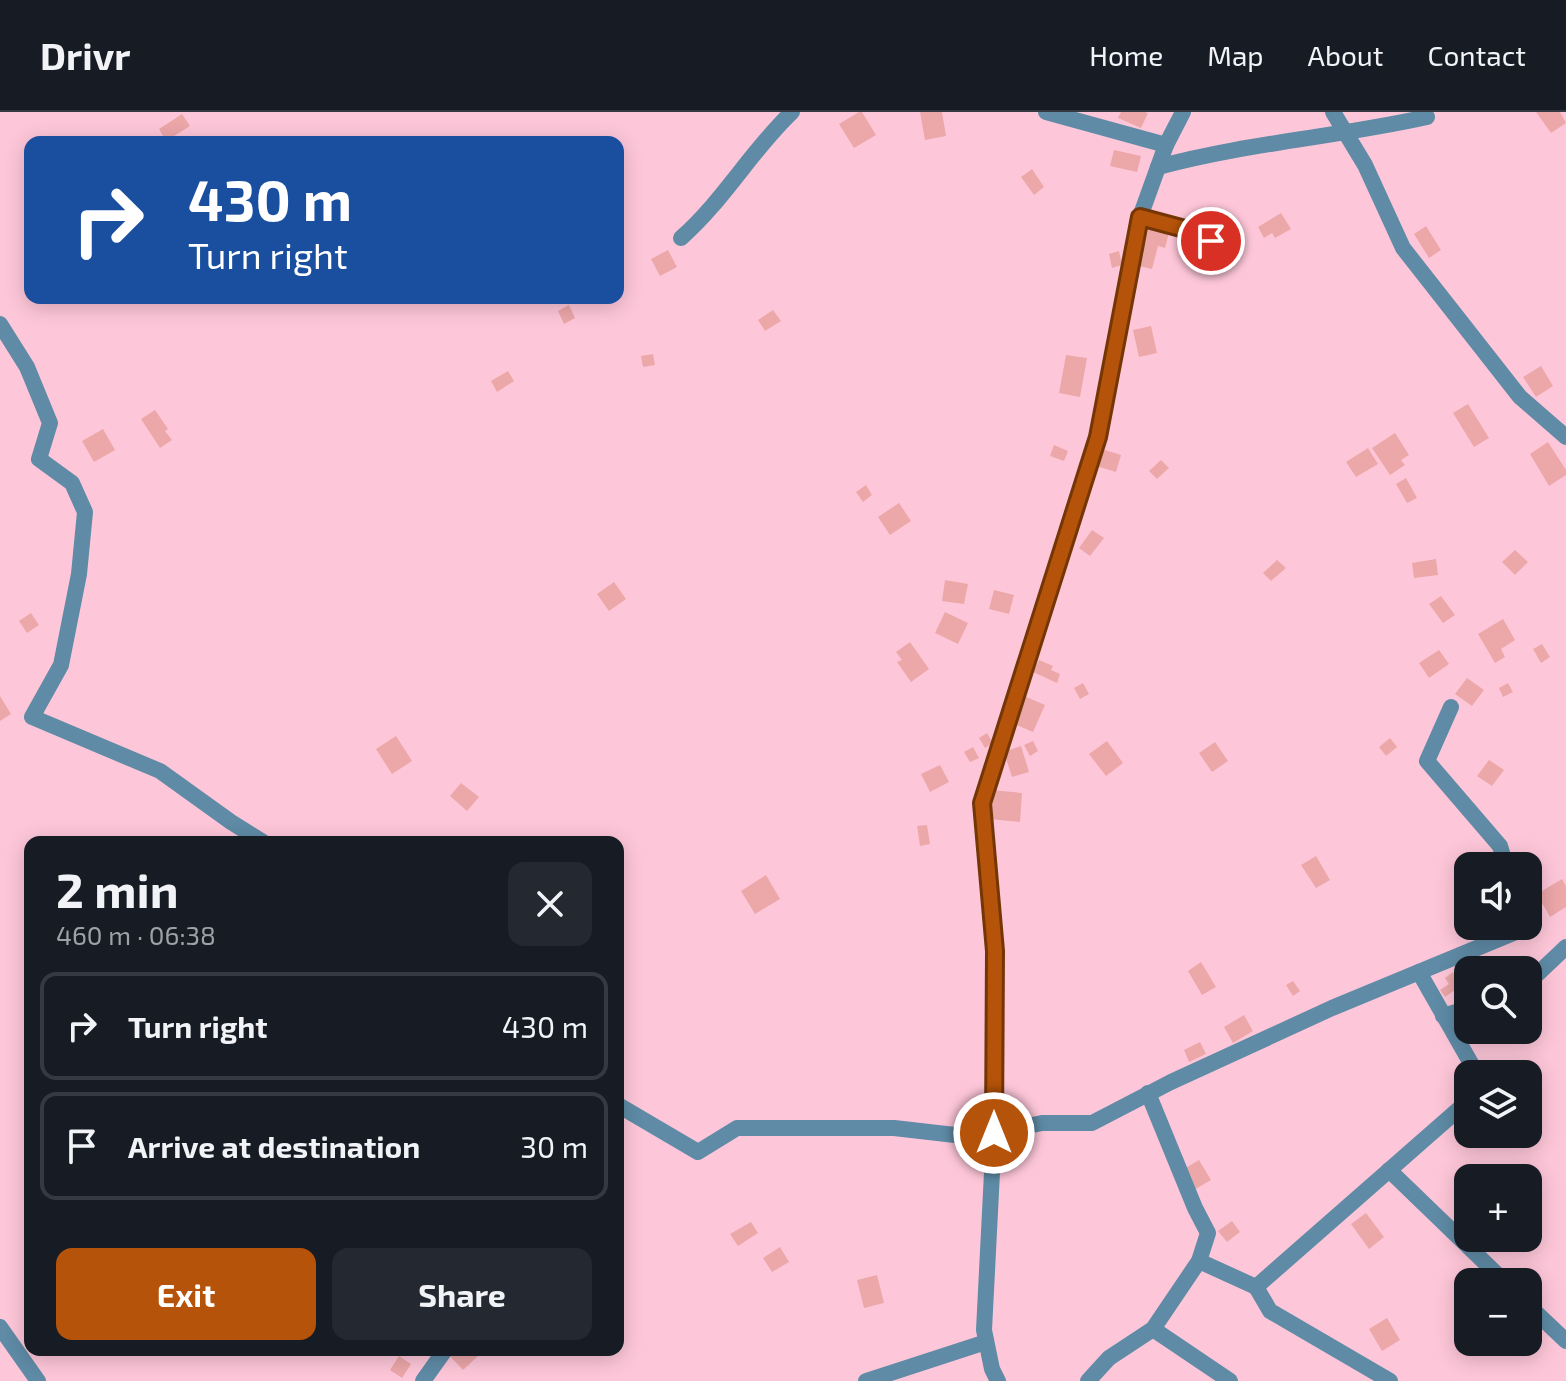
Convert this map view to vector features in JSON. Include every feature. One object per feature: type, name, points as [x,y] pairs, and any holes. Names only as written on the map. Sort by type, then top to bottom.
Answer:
[{"type":"street","points":[[681,238],[706,216],[768,135],[792,112]]},
{"type":"street","points":[[1046,112],[1166,145]]},
{"type":"street","points":[[998,1381],[992,1369],[984,1330],[994,1133],[995,951],[982,803],[1098,437],[1140,217],[1166,145],[1183,112]]},
{"type":"street","points":[[1333,112],[1365,165],[1403,248],[1520,397],[1566,437]]},
{"type":"street","points":[[1158,167],[1229,150],[1427,117]]},
{"type":"street","points":[[1140,217],[1196,232],[1226,250]]},
{"type":"street","points":[[0,324],[27,367],[50,423],[39,459],[72,483],[85,512],[79,574],[61,665],[32,717],[160,771],[253,836]]},
{"type":"street","points":[[1451,707],[1427,761],[1500,846],[1502,852]]},
{"type":"street","points":[[624,1111],[698,1152],[737,1128],[894,1128],[955,1135],[994,1133],[1042,1123],[1092,1123],[1148,1093],[1332,1008],[1496,940]]},
{"type":"street","points":[[1542,970],[1566,947]]},
{"type":"street","points":[[1419,972],[1469,1060]]},
{"type":"street","points":[[1443,1016],[1454,1012]]},
{"type":"street","points":[[1088,1381],[1109,1358],[1153,1329],[1199,1261],[1208,1233],[1148,1093]]},
{"type":"street","points":[[1256,1287],[1454,1113]]},
{"type":"street","points":[[1389,1170],[1490,1268]]},
{"type":"street","points":[[1199,1261],[1256,1287],[1270,1311],[1390,1381]]},
{"type":"street","points":[[1542,1318],[1566,1341]]},
{"type":"street","points":[[0,1327],[38,1381]]},
{"type":"street","points":[[1153,1329],[1230,1381]]},
{"type":"street","points":[[866,1381],[986,1342]]},
{"type":"street","points":[[423,1381],[441,1356]]},
{"type":"building","points":[[862,112],[876,135],[854,148],[839,124]]},
{"type":"building","points":[[920,112],[942,112],[946,136],[925,140]]},
{"type":"building","points":[[1121,112],[1148,113],[1141,128],[1118,118]]},
{"type":"building","points":[[1536,112],[1560,112],[1566,123],[1551,133]]},
{"type":"building","points":[[182,114],[190,126],[174,136],[163,136],[159,129]]},
{"type":"building","points":[[1114,150],[1141,156],[1137,172],[1110,166]]},
{"type":"building","points":[[1032,169],[1044,187],[1034,195],[1021,177]]},
{"type":"building","points":[[1281,213],[1291,229],[1275,238],[1272,233],[1264,238],[1258,227]]},
{"type":"building","points":[[1426,226],[1441,250],[1429,258],[1414,234]]},
{"type":"building","points":[[1149,228],[1169,233],[1165,248],[1158,246],[1152,269],[1139,266]]},
{"type":"building","points":[[668,250],[677,267],[660,276],[651,259]]},
{"type":"building","points":[[1119,251],[1122,265],[1112,268],[1109,254]]},
{"type":"building","points":[[569,305],[575,318],[564,324],[558,311]]},
{"type":"building","points":[[773,310],[781,321],[765,331],[758,320]]},
{"type":"building","points":[[1151,326],[1157,353],[1139,357],[1133,330]]},
{"type":"building","points":[[653,354],[655,365],[643,367],[641,356]]},
{"type":"building","points":[[1066,355],[1087,358],[1080,397],[1059,393]]},
{"type":"building","points":[[1541,366],[1553,386],[1536,397],[1523,377]]},
{"type":"building","points":[[508,371],[514,381],[497,392],[491,381]]},
{"type":"building","points":[[1468,404],[1489,438],[1474,447],[1453,413]]},
{"type":"building","points":[[155,410],[172,440],[160,448],[141,419]]},
{"type":"building","points":[[103,429],[115,450],[94,462],[82,441]]},
{"type":"building","points":[[1395,433],[1409,455],[1401,460],[1405,465],[1390,475],[1372,448]]},
{"type":"building","points":[[1548,442],[1566,470],[1566,475],[1549,486],[1530,454]]},
{"type":"building","points":[[1054,445],[1068,451],[1064,461],[1050,456]]},
{"type":"building","points":[[1368,448],[1378,464],[1356,477],[1346,462]]},
{"type":"building","points":[[1102,449],[1121,455],[1116,472],[1096,466]]},
{"type":"building","points":[[1161,460],[1169,468],[1157,479],[1149,471]]},
{"type":"building","points":[[1406,478],[1417,498],[1407,503],[1396,484]]},
{"type":"building","points":[[866,485],[872,495],[863,502],[856,492]]},
{"type":"building","points":[[899,503],[911,521],[890,535],[878,517]]},
{"type":"building","points":[[1092,530],[1104,538],[1090,556],[1079,548]]},
{"type":"building","points":[[1515,550],[1528,562],[1515,575],[1502,562]]},
{"type":"building","points":[[1436,559],[1438,575],[1414,578],[1412,563]]},
{"type":"building","points":[[1277,560],[1286,568],[1271,581],[1263,573]]},
{"type":"building","points":[[945,580],[968,584],[964,604],[942,601]]},
{"type":"building","points":[[614,582],[626,599],[609,611],[597,594]]},
{"type":"building","points":[[994,590],[1014,595],[1009,614],[989,609]]},
{"type":"building","points":[[1441,596],[1455,615],[1443,623],[1429,604]]},
{"type":"building","points":[[945,612],[968,623],[958,644],[935,633]]},
{"type":"building","points":[[31,613],[39,625],[27,633],[19,621]]},
{"type":"building","points":[[1503,619],[1515,640],[1501,649],[1505,657],[1495,663],[1478,634]]},
{"type":"building","points":[[910,642],[929,669],[911,682],[897,662],[902,660],[896,652]]},
{"type":"building","points":[[1542,644],[1550,657],[1541,663],[1533,649]]},
{"type":"building","points":[[1439,650],[1449,664],[1429,678],[1419,663]]},
{"type":"building","points":[[1039,660],[1053,666],[1051,670],[1060,674],[1057,683],[1033,672]]},
{"type":"building","points":[[1467,678],[1484,690],[1472,706],[1455,694]]},
{"type":"building","points":[[1083,683],[1089,694],[1080,699],[1074,688]]},
{"type":"building","points":[[1508,683],[1513,692],[1503,697],[1499,688]]},
{"type":"building","points":[[0,696],[11,714],[0,721]]},
{"type":"building","points":[[1024,696],[1045,705],[1033,732],[1012,723]]},
{"type":"building","points":[[987,733],[993,743],[985,748],[979,738]]},
{"type":"building","points":[[396,736],[412,761],[392,774],[376,749]]},
{"type":"building","points":[[1390,738],[1397,747],[1386,756],[1379,747]]},
{"type":"building","points":[[1033,741],[1038,751],[1030,756],[1024,745]]},
{"type":"building","points":[[1107,741],[1123,763],[1106,776],[1089,754]]},
{"type":"building","points":[[1215,742],[1228,761],[1212,772],[1199,753]]},
{"type":"building","points":[[1021,746],[1029,772],[1012,777],[1004,752]]},
{"type":"building","points":[[973,747],[979,758],[970,762],[964,752]]},
{"type":"building","points":[[1489,760],[1504,770],[1492,786],[1477,776]]},
{"type":"building","points":[[940,765],[949,782],[930,792],[921,774]]},
{"type":"building","points":[[461,783],[479,797],[467,811],[450,796]]},
{"type":"building","points":[[991,790],[1022,793],[1020,822],[989,819]]},
{"type":"building","points":[[927,825],[930,844],[920,846],[917,826]]},
{"type":"building","points":[[1316,856],[1330,880],[1316,888],[1301,865]]},
{"type":"building","points":[[766,875],[780,899],[755,914],[741,891]]},
{"type":"building","points":[[1562,879],[1566,886],[1566,907],[1550,917],[1542,903],[1542,891]]},
{"type":"building","points":[[1201,962],[1216,987],[1202,995],[1188,971]]},
{"type":"building","points":[[1454,973],[1454,991],[1445,997],[1440,990],[1449,984],[1445,978]]},
{"type":"building","points":[[1293,981],[1300,991],[1293,996],[1286,985]]},
{"type":"building","points":[[1244,1015],[1253,1031],[1233,1043],[1224,1027]]},
{"type":"building","points":[[1200,1042],[1206,1054],[1189,1062],[1184,1050]]},
{"type":"building","points":[[1199,1160],[1211,1180],[1194,1190],[1182,1170]]},
{"type":"building","points":[[1366,1213],[1384,1237],[1369,1249],[1351,1224]]},
{"type":"building","points":[[1232,1221],[1240,1232],[1227,1242],[1218,1231]]},
{"type":"building","points":[[751,1222],[758,1233],[738,1246],[730,1234]]},
{"type":"building","points":[[780,1247],[789,1262],[772,1272],[763,1258]]},
{"type":"building","points":[[877,1275],[884,1303],[864,1308],[857,1280]]},
{"type":"building","points":[[1387,1318],[1400,1340],[1382,1351],[1369,1329]]},
{"type":"building","points":[[399,1356],[411,1364],[402,1378],[390,1370]]},
{"type":"building","points":[[450,1356],[478,1356],[463,1370]]},
{"type":"route","points":[[994,1133],[995,951],[982,803],[1098,437],[1140,217],[1196,232],[1211,241]]}]
